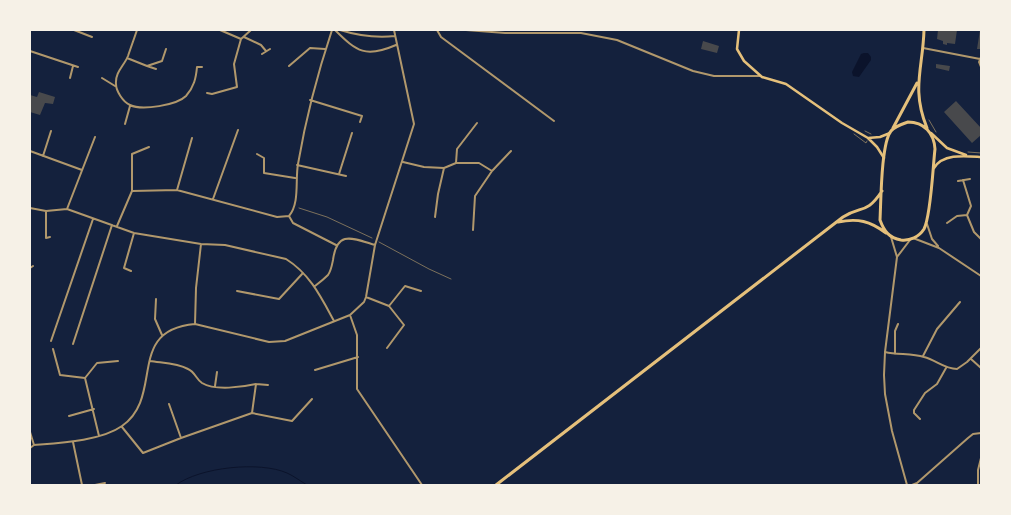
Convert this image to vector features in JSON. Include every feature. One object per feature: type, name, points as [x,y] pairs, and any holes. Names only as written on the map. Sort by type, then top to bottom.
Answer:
[{"type":"highway","points":[[838,222],[864,220],[890,236],[899,239],[913,239],[924,228],[927,221],[935,146],[920,108],[918,82],[924,30]]},
{"type":"highway","points":[[890,236],[880,220],[886,143],[890,132],[918,82]]},
{"type":"highway","points":[[890,132],[908,122],[916,123],[928,130]]},
{"type":"highway","points":[[496,485],[848,214],[868,208],[882,191]]},
{"type":"main road","points":[[739,30],[737,48],[744,61],[762,77],[778,81],[792,88],[852,130],[868,138],[877,147],[885,160]]},
{"type":"main road","points":[[928,130],[948,148],[969,156]]},
{"type":"main road","points":[[868,138],[880,137],[890,132]]},
{"type":"main road","points":[[932,172],[941,161],[981,155]]},
{"type":"street","points":[[74,30],[92,37]]},
{"type":"street","points":[[137,30],[128,58],[118,72],[116,86],[121,97],[130,106],[158,106],[170,104],[185,97],[195,82],[198,67]]},
{"type":"street","points":[[220,30],[241,39]]},
{"type":"street","points":[[207,93],[212,94],[237,87],[234,64],[241,39],[251,30]]},
{"type":"street","points":[[132,191],[177,190],[277,217],[288,216],[295,206],[296,178],[310,100],[334,30],[358,50],[379,52],[397,44]]},
{"type":"street","points":[[340,30],[378,38],[395,36]]},
{"type":"street","points":[[30,448],[34,445],[72,442],[99,436],[122,427],[133,416],[144,394],[153,348],[162,335],[173,328],[195,324],[269,342],[285,341],[350,315],[360,308],[366,297],[376,240],[414,124],[394,30]]},
{"type":"street","points":[[437,30],[447,42],[554,122]]},
{"type":"street","points":[[466,30],[505,33],[581,33],[617,40],[693,71],[714,76],[748,75],[762,77]]},
{"type":"street","points":[[244,36],[261,45],[266,52]]},
{"type":"street","points":[[289,66],[310,48],[326,49]]},
{"type":"street","points":[[923,48],[980,58],[979,64],[981,67]]},
{"type":"street","points":[[147,66],[162,61],[166,49]]},
{"type":"street","points":[[262,54],[270,49]]},
{"type":"street","points":[[30,51],[78,67]]},
{"type":"street","points":[[128,58],[156,69]]},
{"type":"street","points":[[194,64],[202,67]]},
{"type":"street","points":[[70,78],[73,66]]},
{"type":"street","points":[[102,78],[116,86]]},
{"type":"street","points":[[310,100],[362,116],[360,122]]},
{"type":"street","points":[[125,124],[130,106]]},
{"type":"street","points":[[456,163],[457,149],[477,123]]},
{"type":"street","points":[[213,199],[238,130]]},
{"type":"street","points":[[43,156],[51,131]]},
{"type":"street","points":[[339,174],[352,133]]},
{"type":"street","points":[[67,209],[95,137]]},
{"type":"street","points":[[177,190],[192,138]]},
{"type":"street","points":[[117,226],[132,191],[132,154],[149,147]]},
{"type":"street","points":[[30,151],[82,170]]},
{"type":"street","points":[[473,230],[475,196],[510,151]]},
{"type":"street","points":[[257,154],[264,158],[264,173],[296,178]]},
{"type":"street","points":[[980,162],[981,155]]},
{"type":"street","points":[[402,162],[424,167],[444,168],[456,163],[479,163],[492,172]]},
{"type":"street","points":[[298,165],[346,176]]},
{"type":"street","points":[[435,217],[444,168]]},
{"type":"street","points":[[958,182],[970,179]]},
{"type":"street","points":[[963,180],[970,206],[968,215],[974,232],[981,239]]},
{"type":"street","points":[[30,208],[46,211],[67,209],[134,233],[201,244],[225,245],[286,259],[315,286],[334,322]]},
{"type":"street","points":[[46,211],[46,238],[50,237]]},
{"type":"street","points":[[947,222],[957,216],[968,215]]},
{"type":"street","points":[[288,216],[293,223],[336,245]]},
{"type":"street","points":[[51,342],[93,219]]},
{"type":"street","points":[[927,221],[932,239],[939,248]]},
{"type":"street","points":[[73,344],[112,225]]},
{"type":"street","points":[[131,271],[124,268],[134,233]]},
{"type":"street","points":[[890,236],[897,257],[885,352],[885,394],[892,431],[907,485]]},
{"type":"street","points":[[315,286],[328,275],[336,245],[341,240],[353,238],[375,244]]},
{"type":"street","points":[[897,257],[907,243],[913,239],[939,248],[981,276]]},
{"type":"street","points":[[195,324],[196,288],[201,244]]},
{"type":"street","points":[[237,291],[279,299],[303,273]]},
{"type":"street","points":[[389,306],[405,286],[421,291]]},
{"type":"street","points":[[366,297],[389,306],[404,325],[387,348]]},
{"type":"street","points":[[156,299],[155,319],[162,335]]},
{"type":"street","points":[[923,356],[937,329],[960,302]]},
{"type":"street","points":[[350,315],[357,336],[357,389],[422,485]]},
{"type":"street","points":[[895,354],[895,331],[898,324]]},
{"type":"street","points":[[885,352],[923,356],[946,368],[959,369],[981,348]]},
{"type":"street","points":[[53,349],[60,375],[85,378]]},
{"type":"street","points":[[315,370],[358,357]]},
{"type":"street","points":[[971,359],[981,368]]},
{"type":"street","points":[[85,378],[96,363],[118,361]]},
{"type":"street","points":[[149,361],[182,367],[194,373],[204,385],[235,389],[256,384],[268,385]]},
{"type":"street","points":[[920,419],[914,413],[914,410],[922,397],[937,384],[946,368]]},
{"type":"street","points":[[215,386],[217,372]]},
{"type":"street","points":[[85,378],[99,436]]},
{"type":"street","points":[[252,413],[256,384]]},
{"type":"street","points":[[122,427],[143,454],[181,438],[252,413],[292,421],[312,399]]},
{"type":"street","points":[[169,404],[181,438]]},
{"type":"street","points":[[69,416],[94,409]]},
{"type":"street","points":[[30,432],[34,445]]},
{"type":"street","points":[[912,485],[917,483],[973,434],[981,433]]},
{"type":"street","points":[[72,442],[82,485]]},
{"type":"street","points":[[978,485],[978,470],[981,458]]},
{"type":"street","points":[[95,485],[105,483]]},
{"type":"path","points":[[928,118],[938,134]]},
{"type":"path","points":[[852,130],[851,132],[866,142]]},
{"type":"path","points":[[861,130],[873,135]]},
{"type":"path","points":[[964,151],[981,155]]},
{"type":"path","points":[[295,206],[327,217],[376,240],[429,270],[451,278]]},
{"type":"water","points":[[868,53],[871,60],[859,77],[853,76],[852,72],[861,54]]},
{"type":"building","points":[[938,30],[957,30],[955,44],[943,44],[943,41],[937,39]]},
{"type":"building","points":[[980,30],[981,49],[977,49]]},
{"type":"building","points":[[703,41],[719,46],[717,53],[701,49]]},
{"type":"building","points":[[936,64],[950,66],[949,71],[936,68]]},
{"type":"building","points":[[39,92],[55,97],[53,104],[45,103],[40,115],[30,112],[30,95],[37,97]]},
{"type":"building","points":[[956,101],[981,128],[981,135],[972,143],[944,112]]},
{"type":"waterway","points":[[176,485],[187,479],[215,470],[246,467],[275,469],[290,474],[307,485]]}]
